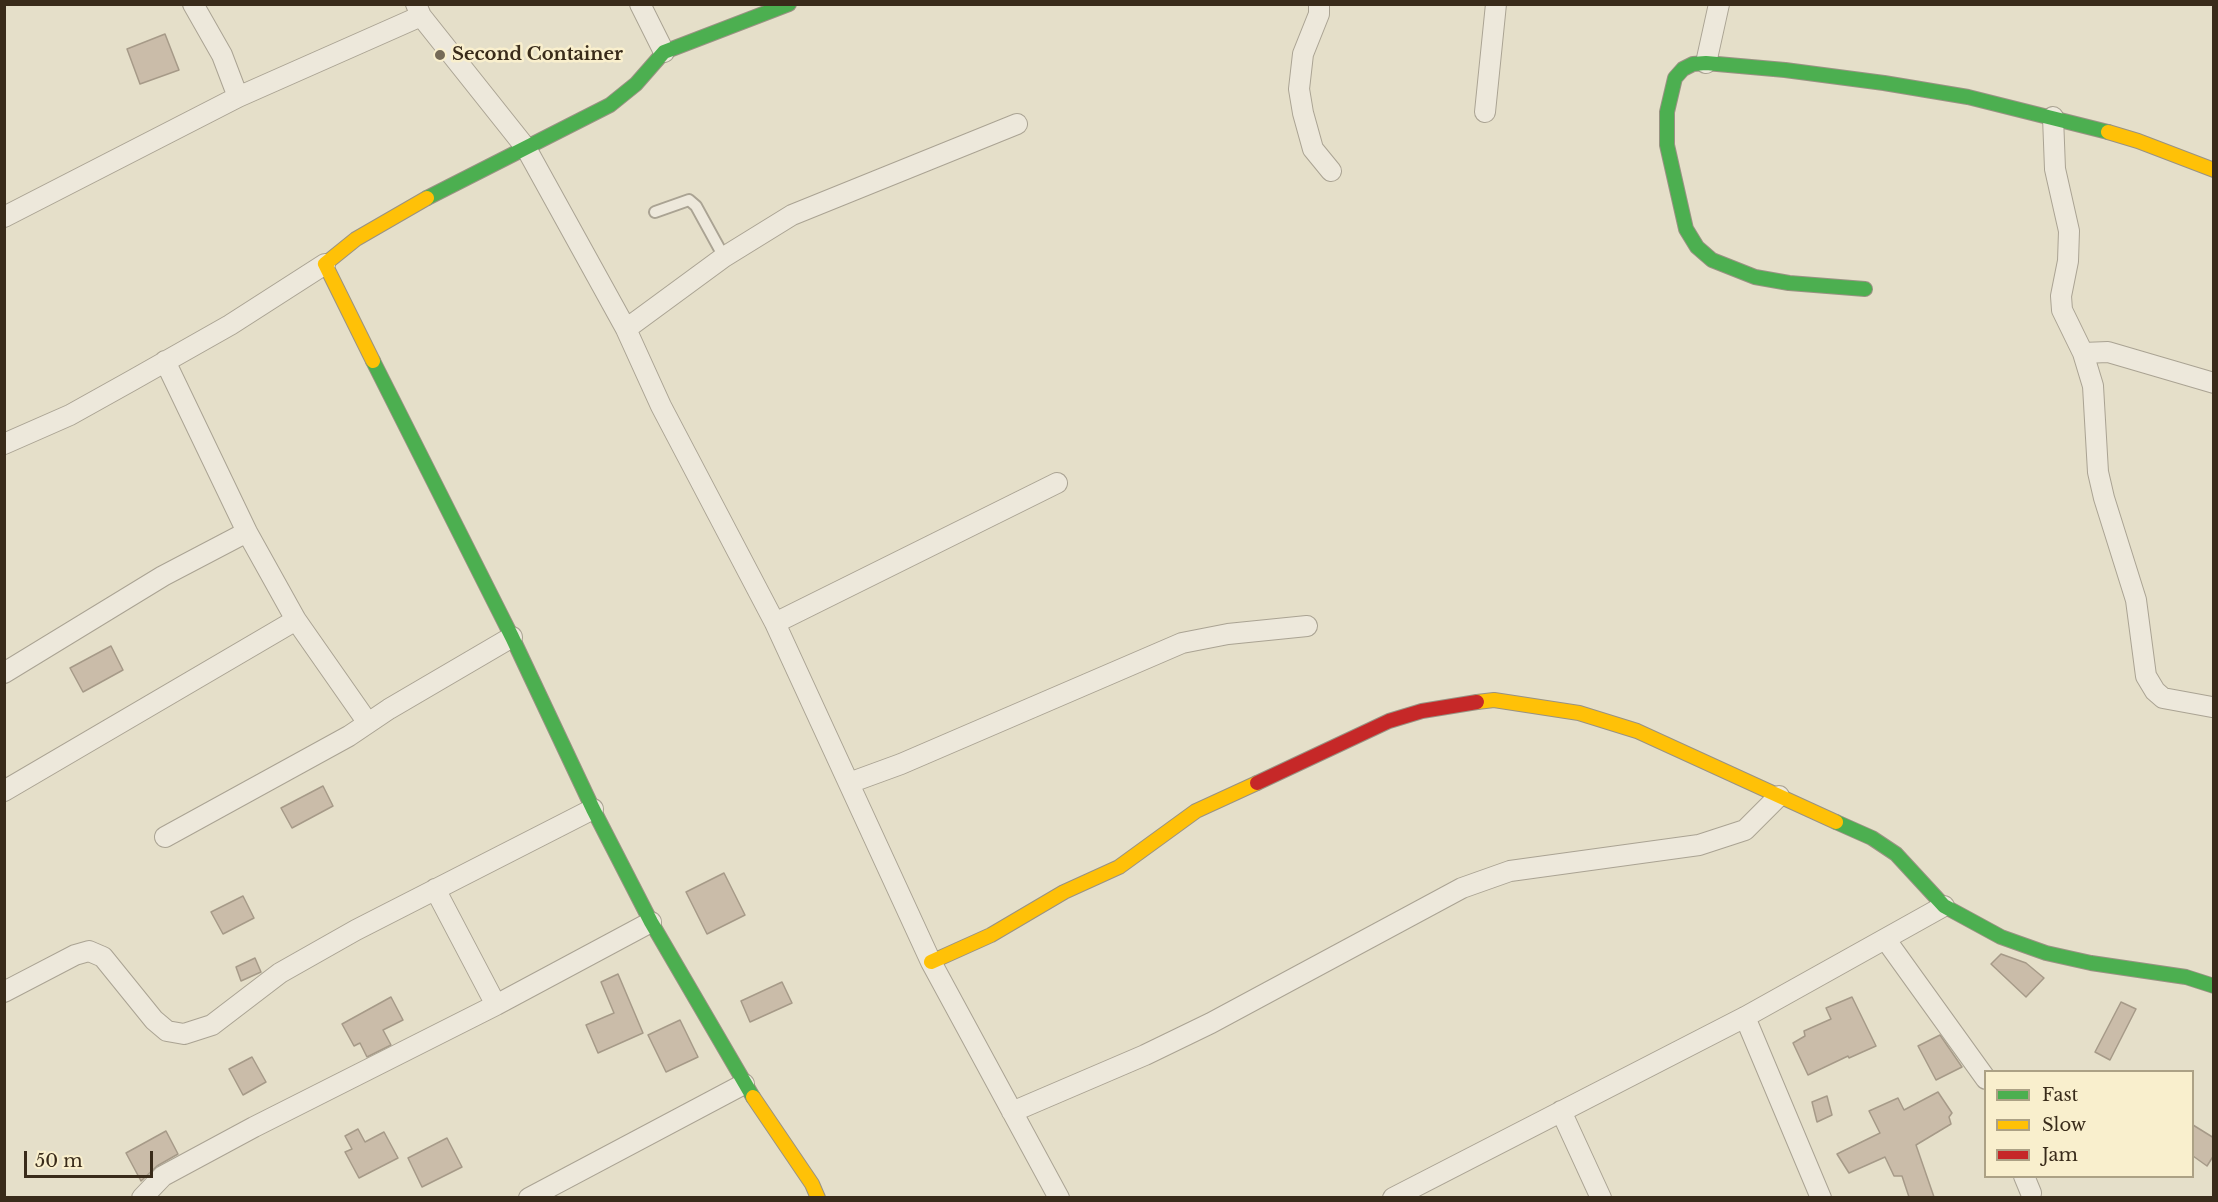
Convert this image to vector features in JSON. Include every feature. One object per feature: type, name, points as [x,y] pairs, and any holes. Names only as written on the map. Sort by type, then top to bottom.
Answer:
[{"type":"street","points":[[193,4],[222,55],[238,97]]},
{"type":"street","points":[[640,4],[664,52]]},
{"type":"street","points":[[4,444],[70,415],[230,325],[325,264],[356,239],[407,208],[610,105],[636,84],[664,52],[789,4]]},
{"type":"street","points":[[1319,4],[1319,14],[1303,54],[1299,89],[1303,113],[1314,149],[1331,171]]},
{"type":"street","points":[[1485,112],[1496,4]]},
{"type":"street","points":[[1706,63],[1719,4]]},
{"type":"street","points":[[4,217],[238,97],[418,10],[526,148],[626,329],[661,406],[775,623],[931,962],[1059,1197]]},
{"type":"street","points":[[1865,289],[1789,283],[1755,277],[1712,260],[1697,247],[1686,229],[1667,145],[1667,112],[1675,78],[1683,69],[1693,64],[1706,63],[1884,83],[1968,97],[2053,117],[2138,141],[2214,170]]},
{"type":"street","points":[[2053,117],[2055,169],[2068,231],[2068,261],[2061,296],[2062,310],[2083,353],[2093,386],[2095,440],[2100,480],[2136,600],[2146,676],[2155,691],[2163,698],[2212,707]]},
{"type":"street","points":[[626,329],[724,257],[792,215],[1017,124]]},
{"type":"street","points":[[325,264],[651,922],[744,1084],[812,1184],[818,1197]]},
{"type":"street","points":[[2083,353],[2108,352],[2214,383]]},
{"type":"street","points":[[165,361],[247,532],[296,620],[368,723]]},
{"type":"street","points":[[775,623],[1057,483]]},
{"type":"street","points":[[4,673],[163,576],[247,532]]},
{"type":"street","points":[[4,791],[296,620]]},
{"type":"street","points":[[849,783],[901,764],[1182,643],[1228,634],[1307,626]]},
{"type":"street","points":[[165,837],[349,736],[512,638]]},
{"type":"street","points":[[931,962],[991,934],[1064,892],[1119,867],[1196,811],[1389,721],[1442,706],[1494,700],[1579,713],[1606,720],[1675,747],[1742,780],[1872,838],[1896,854],[1944,906],[2001,938],[2046,953],[2091,963],[2186,977],[2214,986]]},
{"type":"street","points":[[1012,1112],[1145,1056],[1462,888],[1510,871],[1699,845],[1745,830],[1779,796]]},
{"type":"street","points":[[4,992],[75,955],[89,951],[103,957],[154,1020],[167,1031],[184,1034],[212,1025],[280,973],[435,889],[593,808]]},
{"type":"street","points":[[435,889],[496,1005]]},
{"type":"street","points":[[1393,1197],[1745,1017],[1944,906]]},
{"type":"street","points":[[142,1197],[163,1176],[254,1127],[496,1005],[651,922]]},
{"type":"street","points":[[1886,940],[1984,1076]]},
{"type":"street","points":[[1745,1017],[1821,1197]]},
{"type":"street","points":[[529,1197],[744,1084]]},
{"type":"street","points":[[1561,1111],[1601,1197]]},
{"type":"lane","points":[[654,212],[688,200],[696,206],[724,257]]},
{"type":"building","points":[[165,34],[179,70],[140,84],[127,49]]},
{"type":"building","points":[[111,646],[123,670],[83,692],[70,668]]},
{"type":"building","points":[[323,786],[333,806],[292,828],[281,808]]},
{"type":"building","points":[[724,873],[745,915],[707,934],[686,892]]},
{"type":"building","points":[[243,896],[254,918],[223,934],[211,912]]},
{"type":"building","points":[[2001,954],[2026,963],[2044,978],[2026,997],[1991,964]]},
{"type":"building","points":[[255,958],[261,972],[241,981],[236,967]]},
{"type":"building","points":[[618,974],[643,1033],[598,1053],[586,1025],[614,1013],[601,982]]},
{"type":"building","points":[[782,982],[792,1003],[750,1022],[741,1001]]},
{"type":"building","points":[[391,997],[403,1020],[383,1030],[391,1045],[367,1057],[360,1043],[354,1046],[342,1024]]},
{"type":"building","points":[[1852,997],[1876,1046],[1808,1075],[1793,1043],[1805,1036],[1804,1031],[1831,1019],[1826,1008]]},
{"type":"building","points":[[2121,1002],[2136,1009],[2110,1060],[2095,1052]]},
{"type":"building","points":[[680,1020],[698,1057],[666,1072],[648,1035]]},
{"type":"building","points":[[1940,1035],[1962,1067],[1936,1080],[1918,1046]]},
{"type":"building","points":[[252,1057],[266,1082],[243,1095],[229,1069]]},
{"type":"building","points":[[1938,1092],[1952,1113],[1949,1117],[1951,1124],[1916,1145],[1934,1197],[1909,1197],[1902,1176],[1894,1176],[1885,1157],[1849,1173],[1837,1154],[1880,1133],[1869,1111],[1898,1098],[1904,1110]]},
{"type":"building","points":[[1827,1096],[1832,1115],[1817,1122],[1812,1102]]},
{"type":"building","points":[[2194,1126],[2214,1138],[2214,1155],[2207,1166],[2194,1157]]},
{"type":"building","points":[[358,1129],[365,1142],[384,1132],[398,1158],[359,1178],[345,1152],[352,1149],[345,1136]]},
{"type":"building","points":[[166,1131],[178,1154],[157,1166],[141,1181],[126,1153]]},
{"type":"building","points":[[447,1138],[462,1167],[422,1187],[408,1158]]},
{"type":"traffic: fast","points":[[427,198],[610,105],[636,84],[664,52],[789,4]]},
{"type":"traffic: fast","points":[[1865,289],[1789,283],[1755,277],[1712,260],[1697,247],[1686,229],[1667,145],[1667,112],[1675,78],[1683,69],[1693,64],[1706,63],[1785,70],[1884,83],[1968,97],[2108,132]]},
{"type":"traffic: fast","points":[[373,361],[512,637],[593,809],[651,922],[753,1097]]},
{"type":"traffic: fast","points":[[1836,822],[1872,838],[1896,854],[1944,906],[2001,937],[2046,953],[2091,963],[2186,977],[2214,986]]},
{"type":"traffic: slow","points":[[2108,132],[2214,170]]},
{"type":"traffic: slow","points":[[373,361],[325,264],[356,239],[427,198]]},
{"type":"traffic: slow","points":[[1477,702],[1494,700],[1579,713],[1637,731],[1836,822]]},
{"type":"traffic: slow","points":[[931,962],[991,935],[1064,892],[1119,867],[1196,811],[1257,783]]},
{"type":"traffic: slow","points":[[753,1097],[812,1184],[818,1198]]},
{"type":"traffic: jam","points":[[1257,783],[1389,721],[1422,711],[1477,702]]},
{"type":"place","name":"Second Container","points":[[440,55]]}]
